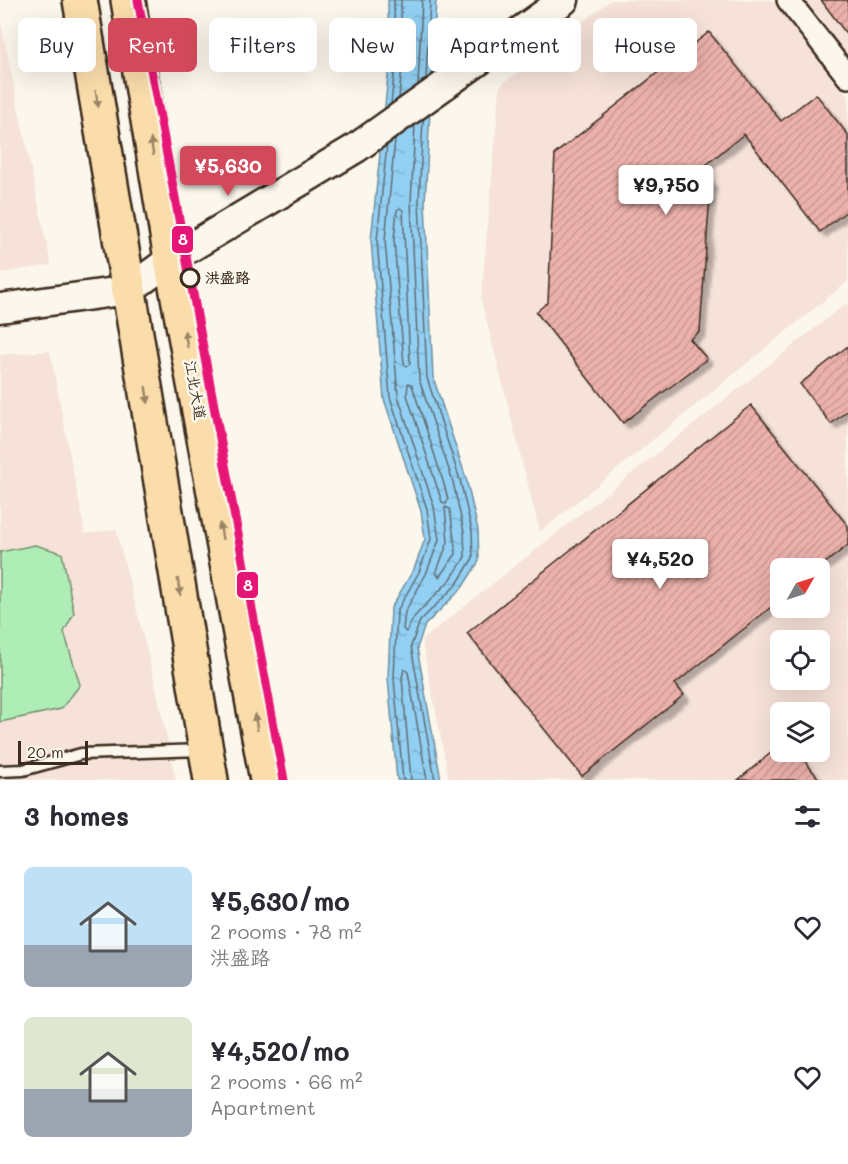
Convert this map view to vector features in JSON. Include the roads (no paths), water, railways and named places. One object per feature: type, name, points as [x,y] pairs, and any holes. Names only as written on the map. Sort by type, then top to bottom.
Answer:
[{"type":"main road","points":[[80,0],[208,765]]},
{"type":"main road","name":"江北大道","points":[[128,0],[171,259],[267,780]]},
{"type":"street","points":[[0,308],[129,290],[171,259],[356,148],[564,0]]},
{"type":"street","points":[[788,0],[848,77]]},
{"type":"lane","points":[[0,771],[23,770],[81,754],[208,765]]},
{"type":"water","points":[[388,0],[436,0],[435,18],[428,18],[428,72],[432,72],[425,202],[433,377],[466,478],[478,530],[479,561],[462,588],[425,625],[417,648],[441,780],[397,780],[388,678],[391,608],[414,569],[425,539],[421,511],[384,399],[371,240],[388,72],[416,72],[416,18],[388,18]]},
{"type":"place","name":"洪盛路","points":[[190,278]]}]
